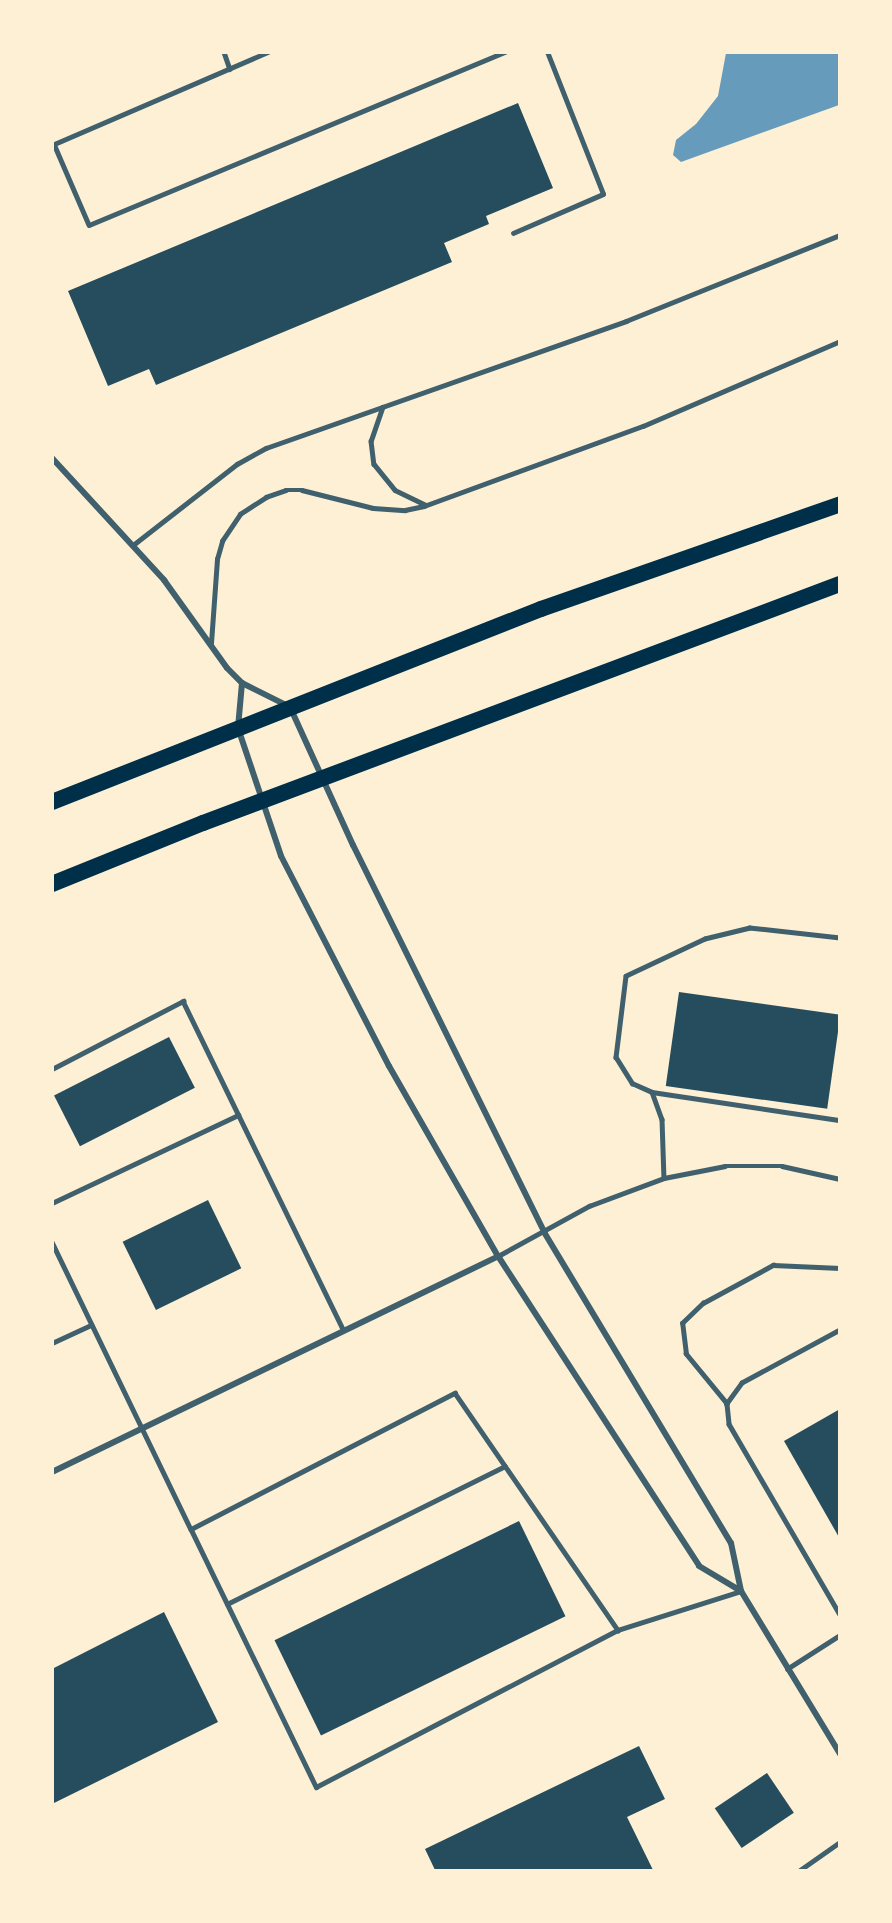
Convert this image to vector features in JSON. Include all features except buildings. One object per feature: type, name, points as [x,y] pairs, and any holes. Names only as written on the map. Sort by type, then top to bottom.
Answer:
[{"type":"highway","points":[[52,802],[541,609],[840,504]]},
{"type":"highway","points":[[52,884],[263,801],[840,584]]},
{"type":"street","points":[[52,458],[133,545],[242,683],[290,707],[322,779],[544,1232],[731,1543],[741,1591],[840,1754]]},
{"type":"street","points":[[242,683],[238,729],[281,856],[305,910],[498,1256],[699,1566],[741,1591]]},
{"type":"street","points":[[52,1472],[343,1329],[498,1256]]},
{"type":"lane","points":[[224,52],[230,69]]},
{"type":"lane","points":[[268,52],[53,145],[89,225],[505,52]]},
{"type":"lane","points":[[513,233],[603,194],[547,52]]},
{"type":"lane","points":[[133,545],[251,455],[626,321],[840,235]]},
{"type":"lane","points":[[211,642],[217,559],[222,541],[240,514],[253,504],[286,490],[302,490],[373,508],[405,510],[426,505],[643,426],[840,341]]},
{"type":"lane","points":[[383,407],[371,441],[374,464],[395,490],[426,505]]},
{"type":"lane","points":[[840,938],[750,928],[705,939],[626,976],[616,1057],[632,1083],[652,1092],[840,1120]]},
{"type":"lane","points":[[52,1069],[183,1001],[343,1329]]},
{"type":"lane","points":[[652,1092],[662,1119],[664,1178]]},
{"type":"lane","points":[[52,1203],[238,1115]]},
{"type":"lane","points":[[498,1256],[589,1206],[664,1178],[725,1166],[782,1166],[840,1179]]},
{"type":"lane","points":[[52,1242],[316,1787],[618,1630],[741,1591]]},
{"type":"lane","points":[[840,1268],[773,1265],[703,1303],[682,1323],[686,1354],[726,1404],[729,1424],[840,1615]]},
{"type":"lane","points":[[52,1343],[91,1325]]},
{"type":"lane","points":[[726,1404],[742,1383],[840,1330]]},
{"type":"lane","points":[[191,1529],[455,1393],[618,1630]]},
{"type":"lane","points":[[227,1604],[505,1466]]},
{"type":"lane","points":[[787,1669],[840,1635]]},
{"type":"lane","points":[[800,1870],[840,1842]]},
{"type":"water","points":[[726,53],[839,53],[839,105],[681,162],[673,155],[676,140],[696,124],[718,96]]}]
